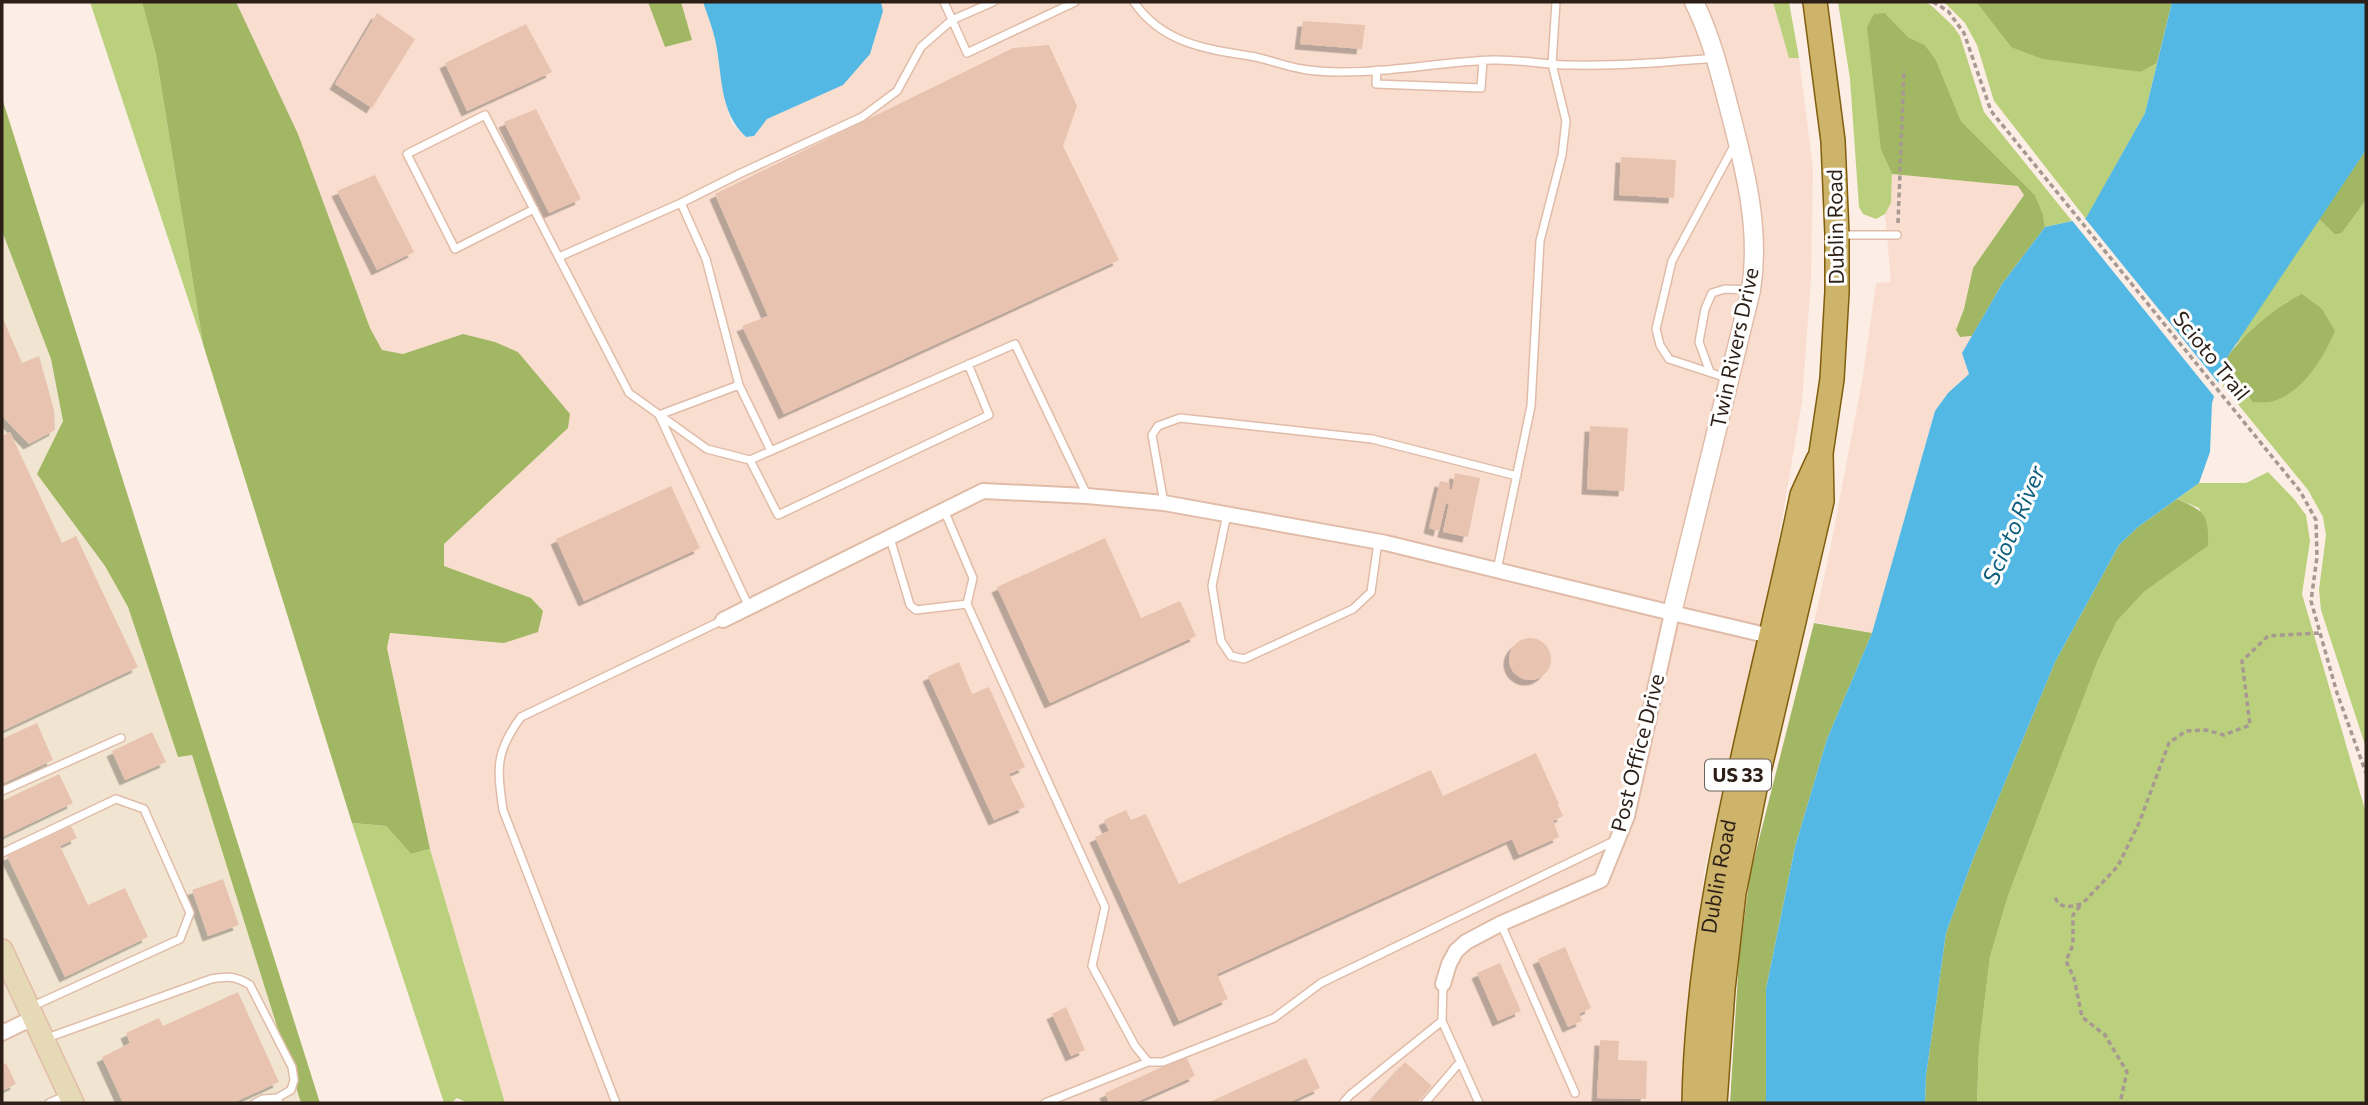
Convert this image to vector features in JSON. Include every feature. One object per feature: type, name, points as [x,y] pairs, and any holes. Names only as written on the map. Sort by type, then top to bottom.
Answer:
[{"type":"main road","name":"Dublin Road","points":[[1715,1103],[1723,989],[1734,893],[1755,789],[1822,501],[1821,453],[1832,379],[1838,292],[1833,141],[1815,2]]},
{"type":"main road","name":"Dublin Road","points":[[1695,1103],[1702,977],[1725,835],[1802,495],[1821,453]]},
{"type":"main road","points":[[2,950],[71,1099]]},
{"type":"street","name":"Twin Rivers Drive","points":[[1672,613],[1751,290],[1755,244],[1751,203],[1738,140],[1716,58],[1694,2]]},
{"type":"street","points":[[723,620],[983,491],[1164,503],[1378,541],[1770,636]]},
{"type":"street","name":"Post Office Drive","points":[[1443,984],[1456,951],[1466,942],[1500,923],[1601,880],[1627,816],[1672,613]]},
{"type":"street","points":[[2,1033],[31,1013]]},
{"type":"lane","points":[[944,2],[967,52],[1075,2]]},
{"type":"lane","points":[[559,257],[681,203],[862,117],[897,91],[920,47],[952,20],[993,2]]},
{"type":"lane","points":[[1134,2],[1140,11],[1168,34],[1187,44],[1302,69],[1377,70],[1483,61],[1552,64],[1657,63],[1716,58]]},
{"type":"lane","points":[[1497,570],[1531,406],[1540,241],[1562,155],[1566,121],[1552,64],[1556,2]]},
{"type":"lane","points":[[1377,70],[1376,84],[1481,88],[1483,61]]},
{"type":"lane","points":[[534,209],[455,249],[407,153],[485,115],[534,209],[559,257],[629,393],[706,449],[750,460],[1015,344],[1087,496]]},
{"type":"lane","points":[[1730,379],[1669,359],[1660,345],[1656,329],[1672,261],[1738,140]]},
{"type":"lane","points":[[681,203],[705,259],[739,385],[771,451]]},
{"type":"lane","points":[[1837,234],[1897,235]]},
{"type":"lane","points":[[1710,372],[1699,342],[1705,309],[1712,293],[1725,289],[1751,290]]},
{"type":"lane","points":[[750,460],[778,515],[989,415],[968,364]]},
{"type":"lane","points":[[659,415],[739,385]]},
{"type":"lane","points":[[659,415],[750,607]]},
{"type":"lane","points":[[1164,503],[1152,435],[1158,426],[1180,418],[1372,439],[1517,476]]},
{"type":"lane","points":[[944,510],[973,578],[967,604],[1105,906],[1092,966],[1135,1046],[1147,1062]]},
{"type":"lane","points":[[1227,514],[1212,586],[1221,641],[1231,656],[1244,659],[1353,609],[1371,592],[1378,541]]},
{"type":"lane","points":[[890,537],[910,605],[916,610],[967,604]]},
{"type":"lane","points":[[616,1103],[503,810],[497,772],[505,739],[521,717],[723,620]]},
{"type":"lane","points":[[2,791],[121,738]]},
{"type":"lane","points":[[2,853],[116,799],[144,809],[190,913],[180,939],[31,1013]]},
{"type":"lane","points":[[1045,1103],[1147,1062],[1163,1062],[1274,1018],[1321,983],[1618,839]]},
{"type":"lane","points":[[1500,923],[1575,1093]]},
{"type":"lane","points":[[44,1040],[211,979],[226,976],[238,978],[250,985],[292,1067],[294,1080],[290,1090],[278,1100],[263,1099],[255,1103]]},
{"type":"lane","points":[[1443,984],[1442,1021],[1479,1103]]},
{"type":"lane","points":[[1343,1103],[1442,1021]]},
{"type":"lane","points":[[1425,1103],[1460,1062]]},
{"type":"lane","points":[[1350,1095],[1354,1103]]},
{"type":"lane","points":[[49,1103],[71,1099]]},
{"type":"path","name":"Scioto Trail","points":[[1933,2],[1948,11],[1965,33],[1991,111],[2300,491],[2316,520],[2318,557],[2311,601],[2337,693],[2366,773]]},
{"type":"path","points":[[1897,235],[1905,69]]},
{"type":"path","points":[[2120,1103],[2127,1072],[2105,1035],[2081,1017],[2074,978],[2066,961],[2073,945],[2073,915],[2118,866],[2139,823],[2169,743],[2186,731],[2206,730],[2224,735],[2250,725],[2242,661],[2268,636],[2320,633]]},
{"type":"path","points":[[2055,898],[2059,904],[2066,907],[2082,904]]},
{"type":"shaded area","points":[[236,2],[648,2],[666,47],[692,40],[681,2],[703,2],[715,37],[726,105],[732,124],[746,137],[754,136],[767,119],[801,103],[883,11],[881,2],[1773,2],[1789,57],[1799,58],[1813,169],[1811,279],[1802,402],[1774,566],[1704,872],[1683,1103],[505,1103],[430,849],[387,648],[390,633],[504,643],[531,598],[443,566],[444,544],[568,428],[542,381],[518,352],[463,334],[403,354],[382,350],[370,328],[298,134]]},
{"type":"shaded area","points":[[1892,174],[2019,186],[2024,195],[1973,268],[1964,309],[1956,330],[1961,337],[1972,336],[1962,353],[1969,374],[1948,393],[1935,411],[1872,633],[1814,622],[1862,381],[1876,283],[1891,282],[1885,214],[1891,203]]},
{"type":"shaded area","points":[[2,231],[51,359],[63,421],[38,474],[105,566],[128,607],[178,756],[192,755],[301,1103],[2,1103]]},
{"type":"green space","points":[[90,2],[142,2],[156,55],[203,344]]},
{"type":"green space","points":[[142,2],[236,2],[298,134],[370,328],[382,350],[403,354],[463,334],[495,342],[518,352],[570,414],[568,428],[444,544],[444,566],[531,598],[543,611],[538,632],[504,643],[390,633],[387,648],[430,849],[411,854],[386,826],[352,823],[203,344],[156,55]]},
{"type":"green space","points":[[648,2],[681,2],[692,40],[665,47]]},
{"type":"green space","points":[[1773,2],[1789,2],[1799,58],[1789,58]]},
{"type":"green space","points":[[1838,2],[1925,2],[1932,6],[1960,36],[1984,112],[2072,221],[2045,227],[2035,195],[1961,121],[1936,60],[1925,45],[1908,37],[1885,13],[1881,150],[1892,174],[1891,203],[1885,214],[1876,219],[1863,214],[1859,207],[1850,79]]},
{"type":"green space","points":[[1944,2],[1976,2],[2011,47],[2141,72],[2157,63],[2145,113],[2086,219],[1994,101],[1977,45],[1965,23]]},
{"type":"green space","points":[[1976,2],[2172,2],[2157,63],[2141,72],[2043,59],[2011,47]]},
{"type":"green space","points":[[1885,13],[1908,37],[1925,45],[1936,60],[1961,121],[2035,195],[2043,214],[2045,227],[2002,284],[1972,336],[1960,337],[1956,330],[1964,309],[1973,268],[2024,195],[2018,186],[1892,174],[1881,150],[1867,27],[1874,14]]},
{"type":"green space","points":[[2,98],[320,1103],[301,1103],[192,755],[178,757],[128,607],[105,566],[37,474],[63,421],[51,359],[2,231]]},
{"type":"green space","points":[[2366,150],[2366,200],[2342,233],[2335,235],[2318,218]]},
{"type":"green space","points":[[2366,200],[2366,748],[2321,610],[2319,590],[2326,535],[2323,517],[2308,490],[2219,381],[2226,359],[2252,402],[2288,301],[2234,346],[2318,218],[2335,235],[2342,233]]},
{"type":"green space","points":[[2302,294],[2322,309],[2335,331],[2325,352],[2294,390],[2274,401],[2252,402],[2226,359],[2260,322]]},
{"type":"green space","points":[[2268,472],[2306,515],[2310,541],[2302,594],[2366,813],[2366,1103],[1977,1103],[1979,1048],[1990,957],[2008,896],[2098,660],[2117,621],[2144,592],[2208,546],[2199,508],[2177,499],[2199,483],[2246,483]]},
{"type":"green space","points":[[2177,499],[2203,515],[2208,527],[2208,546],[2144,592],[2117,621],[2098,660],[2008,896],[1990,957],[1979,1048],[1977,1103],[1925,1103],[1926,1076],[1946,933],[1973,859],[2055,662],[2119,545],[2138,527]]},
{"type":"green space","points":[[1814,623],[1872,633],[1827,739],[1795,847],[1766,989],[1766,1103],[1730,1103],[1739,958],[1750,875]]},
{"type":"green space","points":[[352,823],[386,826],[411,854],[430,849],[505,1103],[468,1103],[457,1098],[451,1103],[444,1103]]},
{"type":"water","points":[[703,2],[881,2],[883,11],[870,54],[843,85],[767,119],[754,136],[746,137],[730,116],[726,104],[715,39]]},
{"type":"water","name":"Scioto River","points":[[2172,2],[2366,2],[2366,150],[2226,359],[2212,403],[2210,452],[2199,483],[2138,527],[2119,545],[2055,662],[1973,859],[1946,933],[1926,1076],[1925,1103],[1766,1103],[1766,989],[1795,847],[1827,739],[1872,633],[1935,411],[1948,393],[1969,374],[1962,353],[2002,284],[2045,227],[2086,218],[2145,113]]},
{"type":"pier","points":[[2083,216],[2221,386],[2217,400],[2070,218]]},
{"type":"building","points":[[377,13],[415,39],[372,108],[335,84]]},
{"type":"building","points":[[1303,21],[1365,25],[1362,49],[1300,44]]},
{"type":"building","points":[[526,24],[552,72],[467,111],[445,63]]},
{"type":"building","points":[[1049,45],[1077,106],[1063,146],[1119,260],[784,414],[742,326],[768,316],[715,194],[1013,48]]},
{"type":"building","points":[[536,109],[581,199],[549,213],[504,122]]},
{"type":"building","points":[[1621,157],[1676,160],[1674,198],[1619,195]]},
{"type":"building","points":[[375,175],[414,252],[377,270],[337,191]]},
{"type":"building","points":[[2,316],[22,363],[39,356],[54,410],[55,430],[29,444],[2,416]]},
{"type":"building","points":[[1590,426],[1628,428],[1624,491],[1587,489]]},
{"type":"building","points":[[10,432],[62,543],[76,536],[138,667],[2,731],[2,436]]},
{"type":"building","points":[[1455,473],[1480,478],[1468,537],[1443,532],[1449,504],[1446,503],[1439,531],[1429,528],[1440,481],[1450,483],[1449,489],[1452,490]]},
{"type":"building","points":[[671,486],[700,548],[584,601],[556,539]]},
{"type":"building","points":[[1105,538],[1141,618],[1180,601],[1196,636],[1050,703],[997,587]]},
{"type":"building","points":[[1530,638],[1545,644],[1551,659],[1545,674],[1530,680],[1515,674],[1509,659],[1515,644]]},
{"type":"building","points":[[959,662],[972,694],[989,687],[1025,767],[1009,774],[1025,807],[994,820],[928,676]]},
{"type":"building","points":[[37,723],[53,760],[2,784],[2,739]]},
{"type":"building","points":[[152,732],[166,762],[125,780],[112,751]]},
{"type":"building","points":[[1536,753],[1563,816],[1553,821],[1559,837],[1519,855],[1512,839],[1217,974],[1228,999],[1179,1021],[1095,837],[1109,831],[1104,820],[1126,810],[1131,820],[1146,814],[1179,884],[1431,770],[1443,796]]},
{"type":"building","points":[[59,774],[73,803],[2,837],[2,801]]},
{"type":"building","points":[[71,826],[77,838],[60,846],[88,905],[125,888],[148,937],[65,977],[7,856]]},
{"type":"building","points":[[223,879],[239,925],[208,936],[192,890]]},
{"type":"building","points":[[1565,947],[1591,1008],[1579,1014],[1582,1021],[1568,1027],[1538,959]]},
{"type":"building","points":[[1500,963],[1521,1011],[1498,1021],[1477,973]]},
{"type":"building","points":[[238,992],[279,1082],[233,1103],[123,1103],[102,1057],[130,1043],[126,1033],[159,1018],[163,1026]]},
{"type":"building","points":[[1066,1007],[1085,1050],[1071,1056],[1052,1014]]},
{"type":"building","points":[[1600,1040],[1619,1041],[1618,1060],[1647,1061],[1646,1099],[1597,1098]]},
{"type":"building","points":[[1186,1056],[1195,1076],[1134,1103],[1109,1103],[1105,1093]]},
{"type":"building","points":[[1306,1058],[1320,1088],[1288,1103],[1207,1103]]},
{"type":"building","points":[[1405,1062],[1432,1086],[1417,1103],[1368,1103]]},
{"type":"building","points":[[6,1063],[16,1084],[2,1091],[2,1065]]}]
